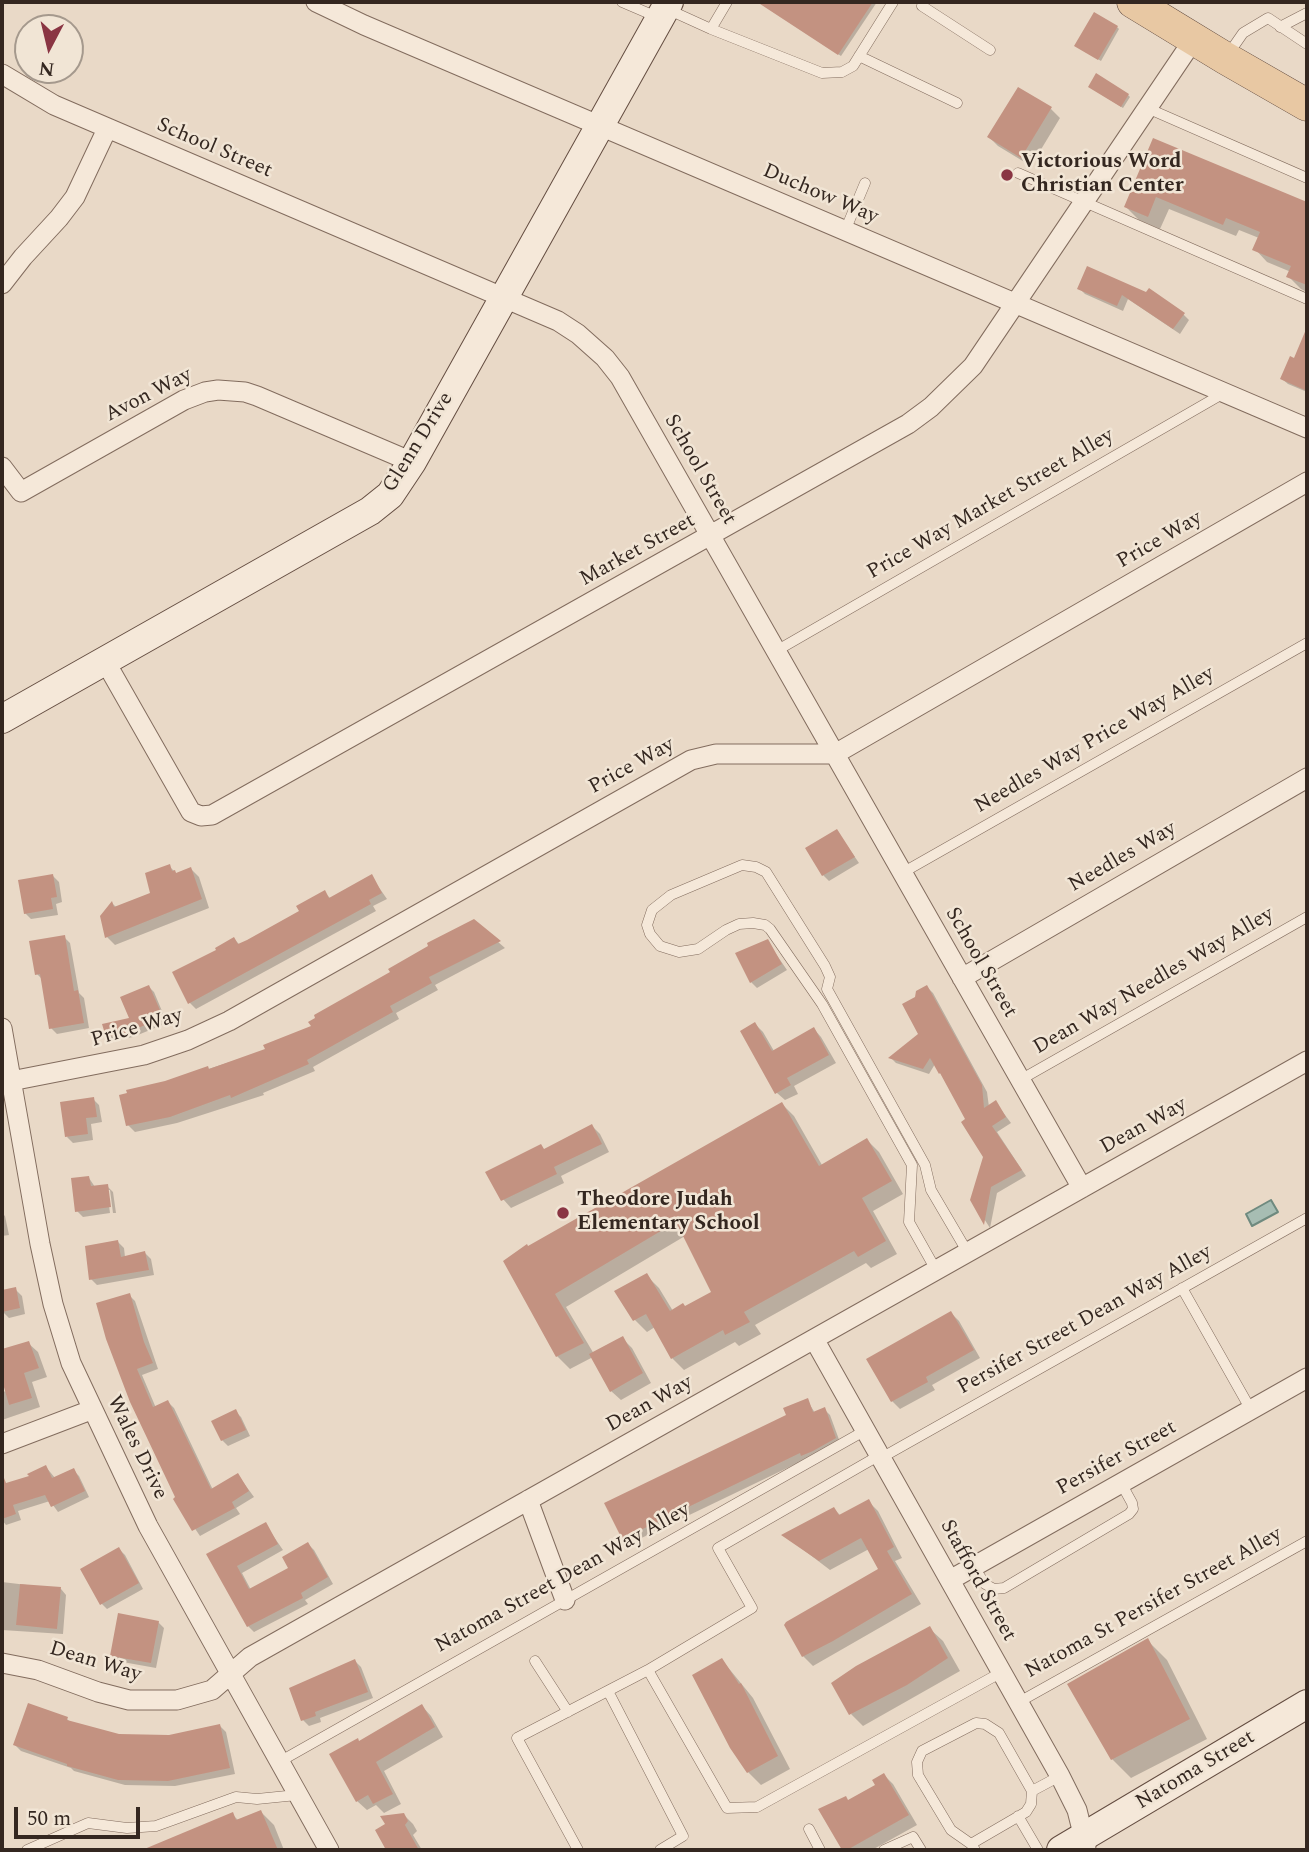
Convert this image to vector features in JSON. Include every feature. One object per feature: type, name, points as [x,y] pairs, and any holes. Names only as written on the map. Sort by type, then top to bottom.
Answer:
[{"type":"main road","points":[[1136,3],[1307,105]]},
{"type":"street","name":"Duchow Way","points":[[316,2],[364,25],[1307,428]]},
{"type":"street","name":"Glenn Drive","points":[[2,719],[370,511],[390,495],[412,462],[665,9]]},
{"type":"street","name":"Market Street","points":[[105,662],[191,812],[212,816],[908,424],[931,407],[973,366],[1194,39]]},
{"type":"street","name":"School Street","points":[[2,75],[54,105],[107,129],[558,321],[578,334],[605,358],[620,377],[1082,1188]]},
{"type":"street","points":[[2,284],[75,197],[107,129]]},
{"type":"street","name":"Avon Way","points":[[2,467],[21,492],[184,400],[205,391],[218,390],[257,396],[412,462]]},
{"type":"street","name":"Price Way","points":[[11,1081],[144,1055],[188,1040],[229,1021],[691,760],[716,754],[835,754],[1307,482]]},
{"type":"street","name":"Needles Way","points":[[962,978],[1307,778]]},
{"type":"street","name":"Wales Drive","points":[[2,1028],[40,1244],[53,1304],[71,1363],[148,1526],[329,1850]]},
{"type":"street","name":"Dean Way","points":[[2,1663],[38,1670],[113,1697],[145,1702],[192,1697],[212,1690],[250,1657],[1307,1061]]},
{"type":"street","name":"Stafford Street","points":[[814,1339],[1060,1776],[1077,1810],[1077,1846]]},
{"type":"street","name":"Persifer Street","points":[[950,1580],[1307,1378]]},
{"type":"street","points":[[2,1444],[92,1410]]},
{"type":"street","points":[[528,1500],[565,1600]]},
{"type":"street","name":"Natoma Street","points":[[1077,1846],[1307,1704]]},
{"type":"lane","points":[[622,2],[665,9],[822,73],[842,72],[853,66],[893,2]]},
{"type":"lane","points":[[711,29],[726,2]]},
{"type":"lane","points":[[924,2],[922,6],[989,50]]},
{"type":"lane","points":[[1280,27],[1307,13]]},
{"type":"lane","points":[[1225,58],[1243,33],[1268,18],[1307,44]]},
{"type":"lane","points":[[859,56],[957,103]]},
{"type":"lane","points":[[1147,108],[1307,178]]},
{"type":"lane","points":[[1018,173],[1307,299]]},
{"type":"lane","points":[[845,231],[865,183]]},
{"type":"lane","name":"Price Way Market Street Alley","points":[[776,651],[1225,393]]},
{"type":"lane","name":"Needles Way Price Way Alley","points":[[902,873],[1307,643]]},
{"type":"lane","points":[[936,1270],[909,1222],[912,1165],[822,1004],[770,929],[765,925],[753,923],[739,924],[698,949],[679,952],[660,946],[650,934],[647,925],[652,910],[671,895],[742,865],[766,872],[825,966],[830,977],[827,989],[925,1165],[931,1189],[968,1253]]},
{"type":"lane","name":"Dean Way Needles Way Alley","points":[[1020,1080],[1307,917]]},
{"type":"lane","name":"Persifer Street Dean Way Alley","points":[[648,1670],[751,1608],[718,1548],[1307,1218]]},
{"type":"lane","points":[[1182,1288],[1251,1410]]},
{"type":"lane","name":"Natoma Street Dean Way Alley","points":[[279,1762],[866,1430]]},
{"type":"lane","points":[[973,1566],[985,1584],[994,1589],[1003,1588],[1129,1514],[1133,1509],[1132,1503],[1121,1483]]},
{"type":"lane","name":"Natoma St Persifer Street Alley","points":[[1019,1702],[1307,1541]]},
{"type":"lane","points":[[535,1661],[568,1712]]},
{"type":"lane","points":[[578,1850],[517,1738],[648,1670],[727,1808],[757,1807],[1002,1672]]},
{"type":"lane","points":[[608,1691],[683,1836],[660,1850]]},
{"type":"lane","points":[[976,1723],[985,1724],[999,1733],[1032,1791],[1031,1804],[1026,1812],[1018,1816],[973,1847],[951,1830],[918,1775],[917,1762],[922,1751],[976,1723]]},
{"type":"lane","points":[[1032,1791],[1060,1776]]},
{"type":"lane","points":[[27,1850],[88,1823],[127,1828],[156,1826],[236,1797],[257,1799],[297,1795]]},
{"type":"lane","points":[[1018,1816],[1038,1850]]},
{"type":"lane","points":[[808,1829],[820,1850]]},
{"type":"lane","points":[[884,1850],[913,1837],[921,1850]]},
{"type":"shaded area","points":[[1271,1200],[1278,1212],[1252,1226],[1246,1214]]},
{"type":"building","points":[[757,2],[873,2],[838,55]]},
{"type":"building","points":[[1094,12],[1118,26],[1098,60],[1074,46]]},
{"type":"building","points":[[1096,73],[1129,94],[1121,107],[1088,87]]},
{"type":"building","points":[[1018,87],[1052,107],[1021,158],[987,137]]},
{"type":"building","points":[[1153,138],[1307,202],[1307,285],[1286,277],[1291,266],[1252,250],[1260,232],[1226,218],[1223,225],[1156,197],[1148,217],[1124,207]]},
{"type":"building","points":[[1087,266],[1146,292],[1149,288],[1185,313],[1173,329],[1122,295],[1117,306],[1077,289]]},
{"type":"building","points":[[1307,327],[1307,391],[1280,379],[1290,356],[1294,358]]},
{"type":"building","points":[[837,829],[855,857],[822,876],[805,848]]},
{"type":"building","points":[[170,864],[172,871],[175,870],[176,873],[191,867],[202,899],[105,938],[100,916],[112,901],[114,907],[150,893],[145,873]]},
{"type":"building","points":[[53,874],[57,897],[51,898],[53,909],[24,914],[18,880]]},
{"type":"building","points":[[372,874],[382,893],[369,900],[371,904],[188,1004],[172,972],[216,950],[215,948],[234,937],[238,944],[247,940],[299,911],[296,906],[325,890],[329,898]]},
{"type":"building","points":[[474,919],[501,941],[429,977],[432,983],[390,1006],[393,1012],[307,1060],[309,1064],[231,1098],[230,1095],[170,1117],[126,1126],[119,1095],[127,1093],[126,1090],[165,1081],[208,1066],[209,1069],[265,1049],[263,1045],[311,1026],[308,1022],[315,1018],[314,1015],[390,972],[388,969],[428,946],[427,943]]},
{"type":"building","points":[[65,935],[74,991],[78,990],[84,1023],[49,1029],[40,974],[35,975],[29,941]]},
{"type":"building","points":[[768,939],[782,964],[750,983],[735,953]]},
{"type":"building","points":[[149,985],[163,1017],[127,1033],[106,1037],[102,1024],[129,1018],[120,997]]},
{"type":"building","points":[[927,985],[982,1085],[984,1108],[996,1100],[1006,1117],[992,1126],[1022,1170],[991,1187],[984,1225],[970,1200],[983,1157],[961,1122],[965,1119],[940,1073],[930,1058],[923,1069],[888,1058],[918,1034],[902,1004],[915,997],[916,991]]},
{"type":"building","points":[[755,1022],[772,1051],[814,1027],[829,1055],[787,1078],[791,1085],[775,1094],[740,1031]]},
{"type":"building","points":[[94,1097],[97,1117],[86,1118],[88,1134],[65,1137],[60,1102]]},
{"type":"building","points":[[782,1102],[819,1166],[867,1138],[892,1181],[862,1198],[886,1241],[858,1257],[854,1251],[744,1312],[750,1322],[725,1335],[723,1330],[671,1359],[646,1314],[633,1321],[614,1291],[647,1273],[670,1311],[711,1292],[676,1222],[555,1294],[584,1343],[556,1357],[503,1261],[527,1244],[528,1246]]},
{"type":"building","points":[[592,1124],[602,1144],[554,1167],[557,1174],[501,1201],[485,1172],[541,1144],[544,1149]]},
{"type":"building","points":[[89,1176],[91,1186],[108,1184],[111,1207],[75,1212],[71,1178]]},
{"type":"building","points":[[118,1240],[121,1257],[145,1251],[149,1270],[89,1280],[85,1246]]},
{"type":"building","points":[[16,1287],[20,1308],[2,1312],[2,1290]]},
{"type":"building","points":[[130,1293],[153,1363],[137,1369],[153,1407],[168,1400],[211,1489],[238,1473],[249,1491],[232,1502],[235,1508],[192,1531],[173,1499],[175,1497],[130,1402],[106,1339],[96,1303]]},
{"type":"building","points":[[951,1311],[974,1350],[926,1377],[928,1382],[891,1402],[866,1359]]},
{"type":"building","points":[[623,1336],[643,1373],[610,1392],[589,1354]]},
{"type":"building","points":[[29,1341],[39,1368],[24,1373],[32,1398],[9,1405],[2,1380],[2,1349]]},
{"type":"building","points":[[808,1398],[813,1412],[825,1407],[836,1438],[622,1539],[604,1503],[786,1415],[783,1408]]},
{"type":"building","points":[[236,1409],[246,1430],[221,1441],[211,1421]]},
{"type":"building","points":[[46,1465],[52,1478],[74,1468],[85,1491],[51,1507],[45,1495],[13,1505],[16,1514],[2,1519],[2,1479],[4,1478],[6,1483],[29,1476],[27,1474]]},
{"type":"building","points":[[869,1499],[894,1547],[887,1551],[912,1594],[802,1657],[784,1625],[786,1622],[878,1569],[861,1538],[819,1561],[781,1535],[834,1507],[839,1515]]},
{"type":"building","points":[[266,1522],[278,1544],[237,1566],[249,1589],[288,1568],[282,1557],[308,1542],[328,1577],[301,1593],[303,1598],[247,1627],[206,1554]]},
{"type":"building","points":[[119,1547],[139,1583],[100,1605],[80,1569]]},
{"type":"building","points":[[20,1584],[61,1587],[57,1629],[16,1625]]},
{"type":"building","points":[[118,1613],[159,1621],[151,1663],[110,1656]]},
{"type":"building","points":[[930,1626],[948,1658],[907,1685],[849,1715],[831,1683],[856,1666]]},
{"type":"building","points":[[1148,1638],[1190,1719],[1111,1760],[1067,1684]]},
{"type":"building","points":[[722,1658],[739,1684],[741,1683],[778,1756],[747,1773],[730,1748],[692,1675]]},
{"type":"building","points":[[355,1659],[368,1692],[315,1712],[316,1716],[301,1721],[289,1688]]},
{"type":"building","points":[[28,1703],[68,1717],[67,1720],[119,1734],[169,1735],[220,1724],[230,1768],[168,1781],[118,1780],[67,1766],[13,1745]]},
{"type":"building","points":[[422,1704],[435,1727],[376,1762],[393,1794],[373,1804],[368,1795],[356,1802],[329,1754],[358,1738],[359,1741]]},
{"type":"building","points":[[884,1773],[909,1815],[847,1850],[842,1850],[818,1809],[846,1796],[848,1800],[875,1785],[872,1780]]},
{"type":"building","points":[[261,1810],[278,1850],[142,1850],[233,1812],[236,1820]]},
{"type":"building","points":[[404,1813],[408,1821],[405,1825],[419,1850],[386,1850],[375,1830],[385,1824],[380,1816]]},
{"type":"place","name":"Victorious Word Christian Center","points":[[1007,175]]},
{"type":"place","name":"Theodore Judah Elementary School","points":[[563,1213]]}]
